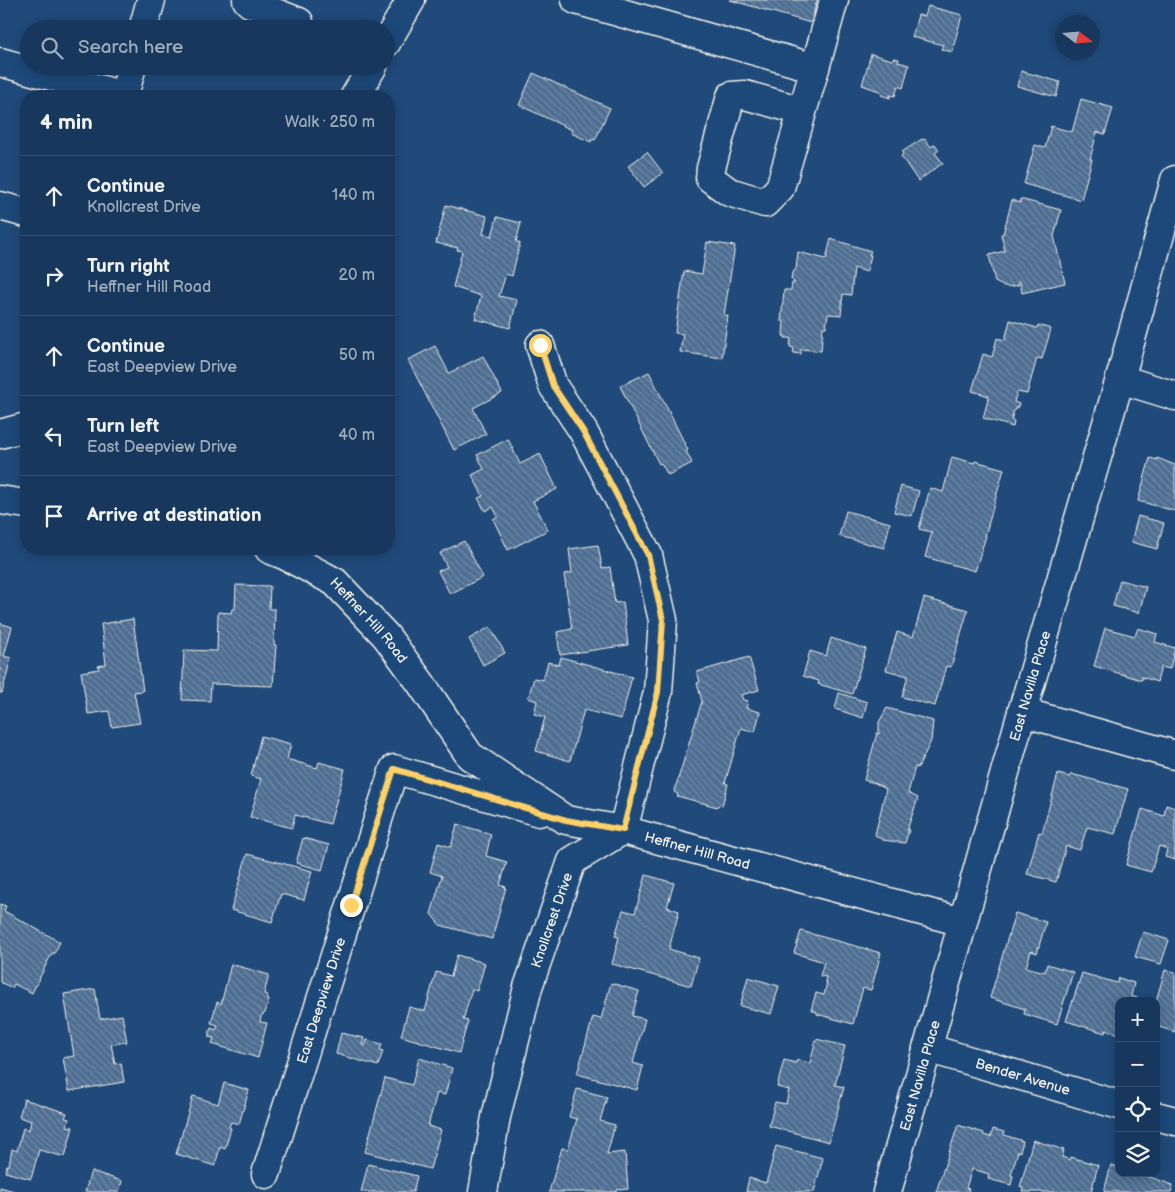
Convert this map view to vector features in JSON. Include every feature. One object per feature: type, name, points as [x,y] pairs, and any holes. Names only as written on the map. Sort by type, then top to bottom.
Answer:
[{"type":"street","points":[[145,20],[151,0]]},
{"type":"street","points":[[247,0],[250,3],[294,20]]},
{"type":"street","points":[[395,28],[411,0]]},
{"type":"street","points":[[576,0],[815,68]]},
{"type":"street","points":[[802,111],[834,0]]},
{"type":"street","points":[[0,62],[20,67]]},
{"type":"street","points":[[47,75],[102,90]]},
{"type":"street","points":[[126,90],[130,75]]},
{"type":"street","points":[[359,90],[368,75]]},
{"type":"street","name":"East Navilla Place","points":[[887,1192],[1022,712],[1120,380],[1175,180]]},
{"type":"street","points":[[0,206],[20,211]]},
{"type":"street","points":[[540,345],[553,386],[583,431],[648,555],[663,620],[658,692],[623,830]]},
{"type":"street","points":[[1120,380],[1175,396]]},
{"type":"street","points":[[0,434],[20,429]]},
{"type":"street","points":[[0,500],[20,503]]},
{"type":"street","name":"Heffner Hill Road","points":[[284,555],[335,582],[386,636],[470,756],[566,820],[623,830],[962,922]]},
{"type":"street","points":[[1022,712],[1175,755]]},
{"type":"street","name":"East Deepview Drive","points":[[266,1174],[394,769],[566,820]]},
{"type":"street","name":"Knollcrest Drive","points":[[483,1192],[496,1117],[528,987],[572,861],[623,830]]},
{"type":"street","name":"Bender Avenue","points":[[927,1048],[1115,1104]]},
{"type":"street","points":[[1160,1117],[1175,1121]]},
{"type":"building","points":[[730,0],[817,0],[811,23]]},
{"type":"building","points":[[928,6],[962,15],[952,52],[941,49],[943,45],[912,37],[918,15],[925,16]]},
{"type":"building","points":[[871,54],[892,60],[893,58],[899,59],[898,62],[909,65],[903,88],[898,86],[895,96],[890,95],[890,98],[881,95],[882,92],[862,85]]},
{"type":"building","points":[[1021,71],[1060,82],[1056,97],[1017,86]]},
{"type":"building","points":[[533,73],[610,108],[595,140],[592,139],[591,142],[571,133],[572,130],[519,105]]},
{"type":"building","points":[[1081,99],[1113,108],[1105,134],[1097,132],[1081,200],[1024,184],[1035,145],[1045,148],[1051,126],[1072,132]]},
{"type":"building","points":[[925,139],[931,147],[935,144],[939,150],[935,153],[943,163],[918,181],[901,156],[902,152]]},
{"type":"building","points":[[647,152],[663,173],[644,187],[628,166]]},
{"type":"building","points":[[1020,199],[1061,210],[1054,236],[1065,283],[1022,293],[1020,281],[1018,281],[1019,285],[1007,287],[995,282],[989,255],[1005,251],[1001,234],[1003,234],[1012,200],[1020,203]]},
{"type":"building","points":[[446,205],[487,216],[483,234],[492,236],[497,217],[521,223],[516,242],[520,243],[512,276],[506,274],[499,296],[517,300],[510,328],[475,319],[481,296],[453,287],[462,251],[457,250],[458,248],[436,243]]},
{"type":"building","points":[[831,239],[871,251],[867,272],[854,268],[851,295],[843,294],[841,315],[828,314],[826,327],[823,327],[821,351],[801,349],[801,354],[793,353],[794,348],[790,347],[791,338],[783,336],[784,321],[781,321],[784,290],[791,290],[792,283],[795,283],[791,279],[792,273],[796,269],[798,252],[826,259]]},
{"type":"building","points":[[707,242],[735,246],[724,315],[728,316],[722,358],[680,352],[683,334],[675,333],[684,271],[702,274]]},
{"type":"building","points":[[1010,320],[1037,328],[1038,325],[1051,329],[1042,359],[1037,358],[1027,394],[1017,392],[1014,402],[1019,404],[1015,408],[1011,420],[1014,421],[1013,427],[983,418],[989,396],[972,391],[983,354],[992,357],[997,338],[1005,340]]},
{"type":"building","points":[[435,346],[449,373],[483,356],[502,393],[473,408],[486,434],[454,450],[408,360]]},
{"type":"building","points":[[649,372],[688,450],[686,451],[692,463],[668,475],[661,463],[659,464],[620,386]]},
{"type":"building","points":[[508,439],[520,464],[540,454],[557,489],[533,501],[548,530],[508,550],[493,519],[498,517],[493,507],[485,511],[478,498],[483,496],[472,475],[484,469],[477,455]]},
{"type":"building","points":[[952,457],[1004,469],[975,571],[925,557],[932,532],[919,529],[930,488],[943,492]]},
{"type":"building","points":[[1150,458],[1157,460],[1157,458],[1175,465],[1175,511],[1138,501]]},
{"type":"building","points":[[901,486],[919,491],[912,516],[894,512]]},
{"type":"building","points":[[846,511],[890,523],[884,548],[839,536]]},
{"type":"building","points":[[1138,516],[1164,523],[1157,549],[1131,542]]},
{"type":"building","points":[[464,541],[483,577],[450,594],[438,571],[447,567],[440,553]]},
{"type":"building","points":[[598,545],[602,568],[610,567],[615,603],[623,602],[628,645],[560,655],[557,632],[572,629],[564,574],[572,573],[569,549]]},
{"type":"building","points":[[1120,580],[1146,587],[1139,613],[1113,606]]},
{"type":"building","points":[[236,585],[270,586],[269,609],[275,609],[274,645],[276,645],[273,686],[211,684],[210,701],[182,700],[184,650],[217,651],[218,612],[231,613],[232,609],[235,609]]},
{"type":"building","points":[[924,598],[968,610],[951,667],[946,666],[935,706],[902,697],[908,676],[886,670],[897,632],[913,637]]},
{"type":"building","points":[[133,619],[143,691],[134,692],[140,723],[112,727],[109,711],[88,714],[81,672],[99,669],[98,666],[106,664],[101,624]]},
{"type":"building","points":[[0,623],[12,627],[4,656],[11,658],[2,693],[0,693]]},
{"type":"building","points":[[490,627],[505,653],[483,665],[469,639]]},
{"type":"building","points":[[1105,628],[1135,636],[1138,628],[1157,634],[1155,642],[1175,648],[1170,669],[1161,667],[1157,682],[1142,677],[1142,680],[1094,666]]},
{"type":"building","points":[[831,638],[866,649],[852,694],[818,684],[819,681],[803,676],[810,651],[826,656]]},
{"type":"building","points":[[561,657],[632,677],[621,719],[584,710],[570,761],[536,751],[545,717],[534,714],[537,701],[528,698],[534,678],[543,680],[548,662],[559,665]]},
{"type":"building","points":[[749,657],[759,690],[741,695],[743,700],[748,701],[746,708],[760,712],[755,732],[741,728],[725,783],[728,784],[722,806],[718,805],[717,807],[677,796],[678,794],[674,792],[702,701],[697,683],[700,682],[697,672]]},
{"type":"building","points":[[839,693],[867,702],[863,718],[835,709]]},
{"type":"building","points":[[887,708],[933,721],[931,741],[918,768],[915,767],[908,793],[918,798],[907,830],[909,830],[905,843],[883,840],[875,835],[886,789],[864,780],[877,733],[879,734],[879,722]]},
{"type":"building","points":[[261,736],[291,744],[287,759],[317,768],[319,762],[345,769],[330,824],[295,815],[292,828],[250,817],[261,779],[251,776]]},
{"type":"building","points":[[1058,774],[1070,777],[1071,774],[1128,789],[1115,834],[1087,827],[1080,850],[1066,846],[1056,882],[1027,874],[1039,832],[1042,833]]},
{"type":"building","points":[[1166,805],[1175,808],[1175,860],[1165,857],[1167,849],[1159,846],[1151,872],[1126,865],[1142,809],[1164,816]]},
{"type":"building","points":[[457,824],[491,834],[486,856],[507,862],[500,885],[506,887],[492,939],[440,925],[431,914],[442,876],[430,872],[438,843],[451,847]]},
{"type":"building","points":[[303,838],[329,845],[322,870],[296,863]]},
{"type":"building","points":[[247,854],[312,871],[304,900],[281,894],[272,922],[231,910]]},
{"type":"building","points":[[646,875],[674,883],[667,907],[679,911],[669,949],[699,958],[691,986],[612,964],[619,937],[615,936],[623,910],[635,913]]},
{"type":"building","points":[[0,904],[6,906],[4,911],[60,942],[54,954],[52,953],[32,993],[14,984],[12,988],[0,982]]},
{"type":"building","points":[[1015,913],[1046,922],[1037,953],[1031,951],[1026,967],[1045,972],[1047,964],[1073,972],[1057,1024],[1024,1014],[1025,1009],[990,998]]},
{"type":"building","points":[[801,931],[881,953],[871,990],[863,988],[853,1024],[817,1014],[817,1012],[811,1010],[816,993],[824,995],[827,982],[825,982],[826,977],[820,976],[824,962],[794,953]]},
{"type":"building","points":[[1143,932],[1169,940],[1161,964],[1135,957]]},
{"type":"building","points":[[457,955],[485,963],[477,991],[472,989],[463,1020],[468,1021],[459,1053],[401,1036],[409,1007],[425,1011],[436,972],[451,976]]},
{"type":"building","points":[[231,964],[269,975],[264,994],[268,995],[267,999],[269,1000],[260,1022],[267,1023],[258,1058],[212,1044],[214,1038],[208,1037],[211,1028],[216,1030],[218,1025],[211,1023],[217,1002],[221,1004]]},
{"type":"building","points":[[1165,970],[1175,973],[1175,1032],[1160,1027],[1160,997],[1157,997]]},
{"type":"building","points":[[1082,973],[1117,983],[1119,978],[1134,983],[1131,996],[1134,997],[1115,997],[1115,1033],[1106,1030],[1105,1033],[1066,1021]]},
{"type":"building","points":[[748,977],[779,986],[771,1014],[740,1006]]},
{"type":"building","points":[[611,983],[639,991],[632,1016],[645,1019],[633,1063],[643,1066],[637,1090],[577,1074],[593,1017],[601,1019]]},
{"type":"building","points":[[95,989],[100,1019],[122,1015],[127,1042],[111,1044],[115,1064],[121,1063],[124,1082],[69,1091],[63,1058],[74,1056],[64,994]]},
{"type":"building","points":[[341,1033],[364,1038],[362,1045],[365,1046],[367,1040],[382,1044],[380,1050],[383,1051],[378,1066],[336,1054]]},
{"type":"building","points":[[816,1039],[845,1046],[835,1085],[844,1087],[829,1142],[769,1126],[775,1102],[786,1104],[789,1090],[777,1087],[784,1060],[796,1063],[797,1060],[810,1063]]},
{"type":"building","points":[[419,1058],[452,1068],[445,1095],[437,1093],[428,1126],[441,1130],[430,1169],[365,1152],[385,1078],[412,1085]]},
{"type":"building","points":[[224,1083],[249,1090],[239,1124],[231,1122],[225,1149],[220,1147],[215,1166],[176,1154],[193,1096],[218,1104]]},
{"type":"building","points":[[577,1089],[607,1097],[600,1121],[615,1125],[607,1154],[625,1152],[628,1189],[617,1190],[617,1192],[549,1192],[562,1148],[568,1149],[577,1119],[569,1117]]},
{"type":"building","points":[[24,1099],[67,1113],[65,1118],[69,1119],[67,1126],[73,1127],[65,1157],[39,1150],[31,1179],[5,1172],[7,1165],[9,1165],[12,1149],[17,1151],[23,1128],[29,1130],[31,1121],[19,1117]]},
{"type":"building","points":[[958,1125],[991,1137],[993,1129],[1023,1141],[1011,1175],[1013,1176],[1011,1185],[988,1179],[989,1174],[972,1169],[966,1188],[969,1189],[968,1192],[936,1192]]},
{"type":"building","points":[[1033,1140],[1064,1150],[1062,1157],[1070,1160],[1070,1157],[1098,1165],[1091,1192],[1022,1192],[1023,1188],[1020,1187]]},
{"type":"building","points":[[776,1146],[823,1158],[814,1192],[746,1192],[749,1178],[766,1183]]},
{"type":"building","points":[[368,1164],[417,1176],[413,1192],[361,1192]]},
{"type":"building","points":[[1111,1165],[1115,1166],[1115,1177],[1150,1177],[1173,1185],[1171,1192],[1104,1192]]},
{"type":"building","points":[[91,1171],[122,1181],[119,1192],[85,1192]]},
{"type":"building","points":[[0,1187],[18,1192],[0,1192]]},
{"type":"route","points":[[351,905],[394,769],[566,820],[623,830],[658,692],[663,620],[648,555],[583,431],[553,386],[540,345]]}]
